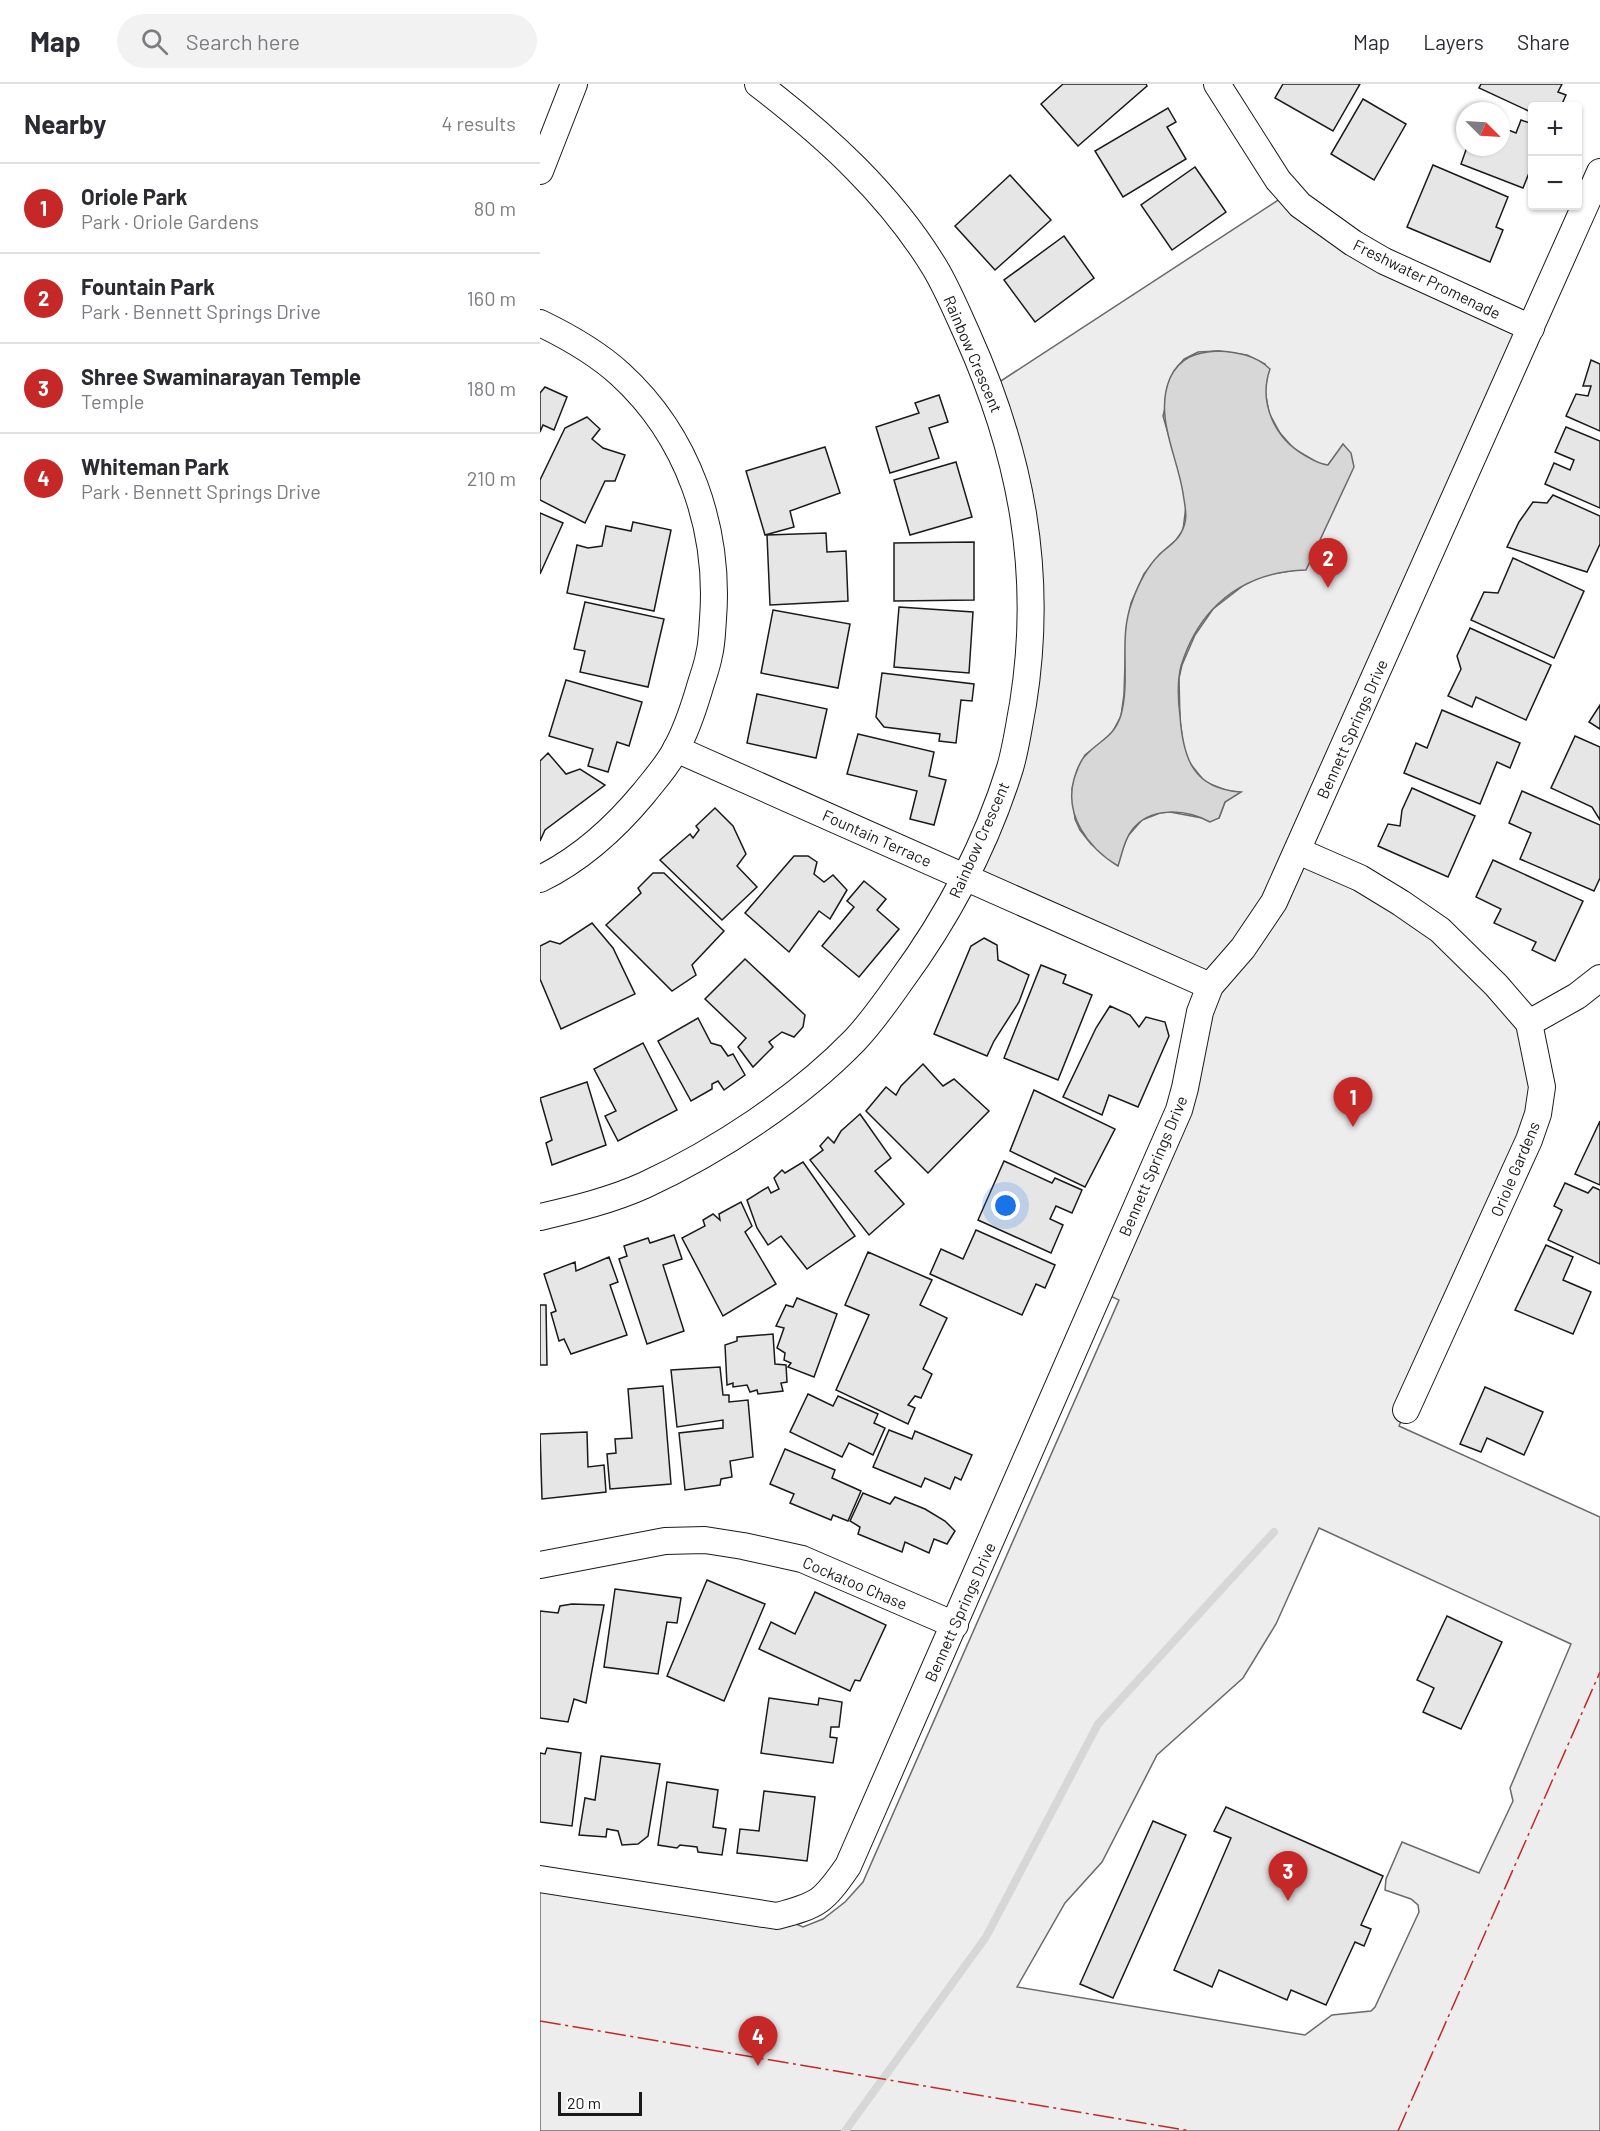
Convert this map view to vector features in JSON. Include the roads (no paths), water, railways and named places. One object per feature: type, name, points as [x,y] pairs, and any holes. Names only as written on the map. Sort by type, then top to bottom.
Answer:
[{"type":"street","points":[[540,171],[574,84]]},
{"type":"street","name":"Rainbow Crescent","points":[[540,1217],[579,1208],[642,1186],[691,1161],[735,1135],[775,1107],[856,1039],[918,958],[944,917],[990,823],[1011,766],[1029,668],[1030,575],[1025,526],[1010,446],[990,388],[936,270],[913,234],[850,162],[816,130],[758,84]]},
{"type":"street","name":"Freshwater Promenade","points":[[1217,84],[1278,180],[1300,205],[1353,243],[1384,261],[1531,328]]},
{"type":"street","name":"Bennett Springs Drive","points":[[540,1879],[777,1917],[810,1907],[830,1893],[848,1866],[1179,1110],[1188,1078],[1200,1012],[1210,986],[1244,948],[1274,902],[1600,172]]},
{"type":"street","points":[[540,323],[580,343],[620,374],[655,413],[682,454],[700,499],[712,548],[714,604],[710,654],[694,707],[676,749],[628,812],[594,844],[560,869],[540,879]]},
{"type":"street","name":"Fountain Terrace","points":[[676,749],[1210,986]]},
{"type":"street","points":[[1298,851],[1360,878],[1440,930],[1529,1023],[1577,996],[1600,978]]},
{"type":"street","name":"Oriole Gardens","points":[[1406,1410],[1518,1167],[1538,1114],[1542,1087],[1529,1023]]},
{"type":"street","name":"Cockatoo Chase","points":[[540,1565],[665,1541],[705,1540],[802,1559],[955,1625]]},
{"type":"waterway","points":[[845,2131],[986,1937],[1098,1724],[1274,1532]]},
{"type":"place","name":"Fountain Park","points":[[1328,588]]},
{"type":"place","name":"Oriole Park","points":[[1353,1127]]},
{"type":"place","name":"Shree Swaminarayan Temple","points":[[1288,1901]]},
{"type":"place","name":"Whiteman Park","points":[[758,2066]]}]
